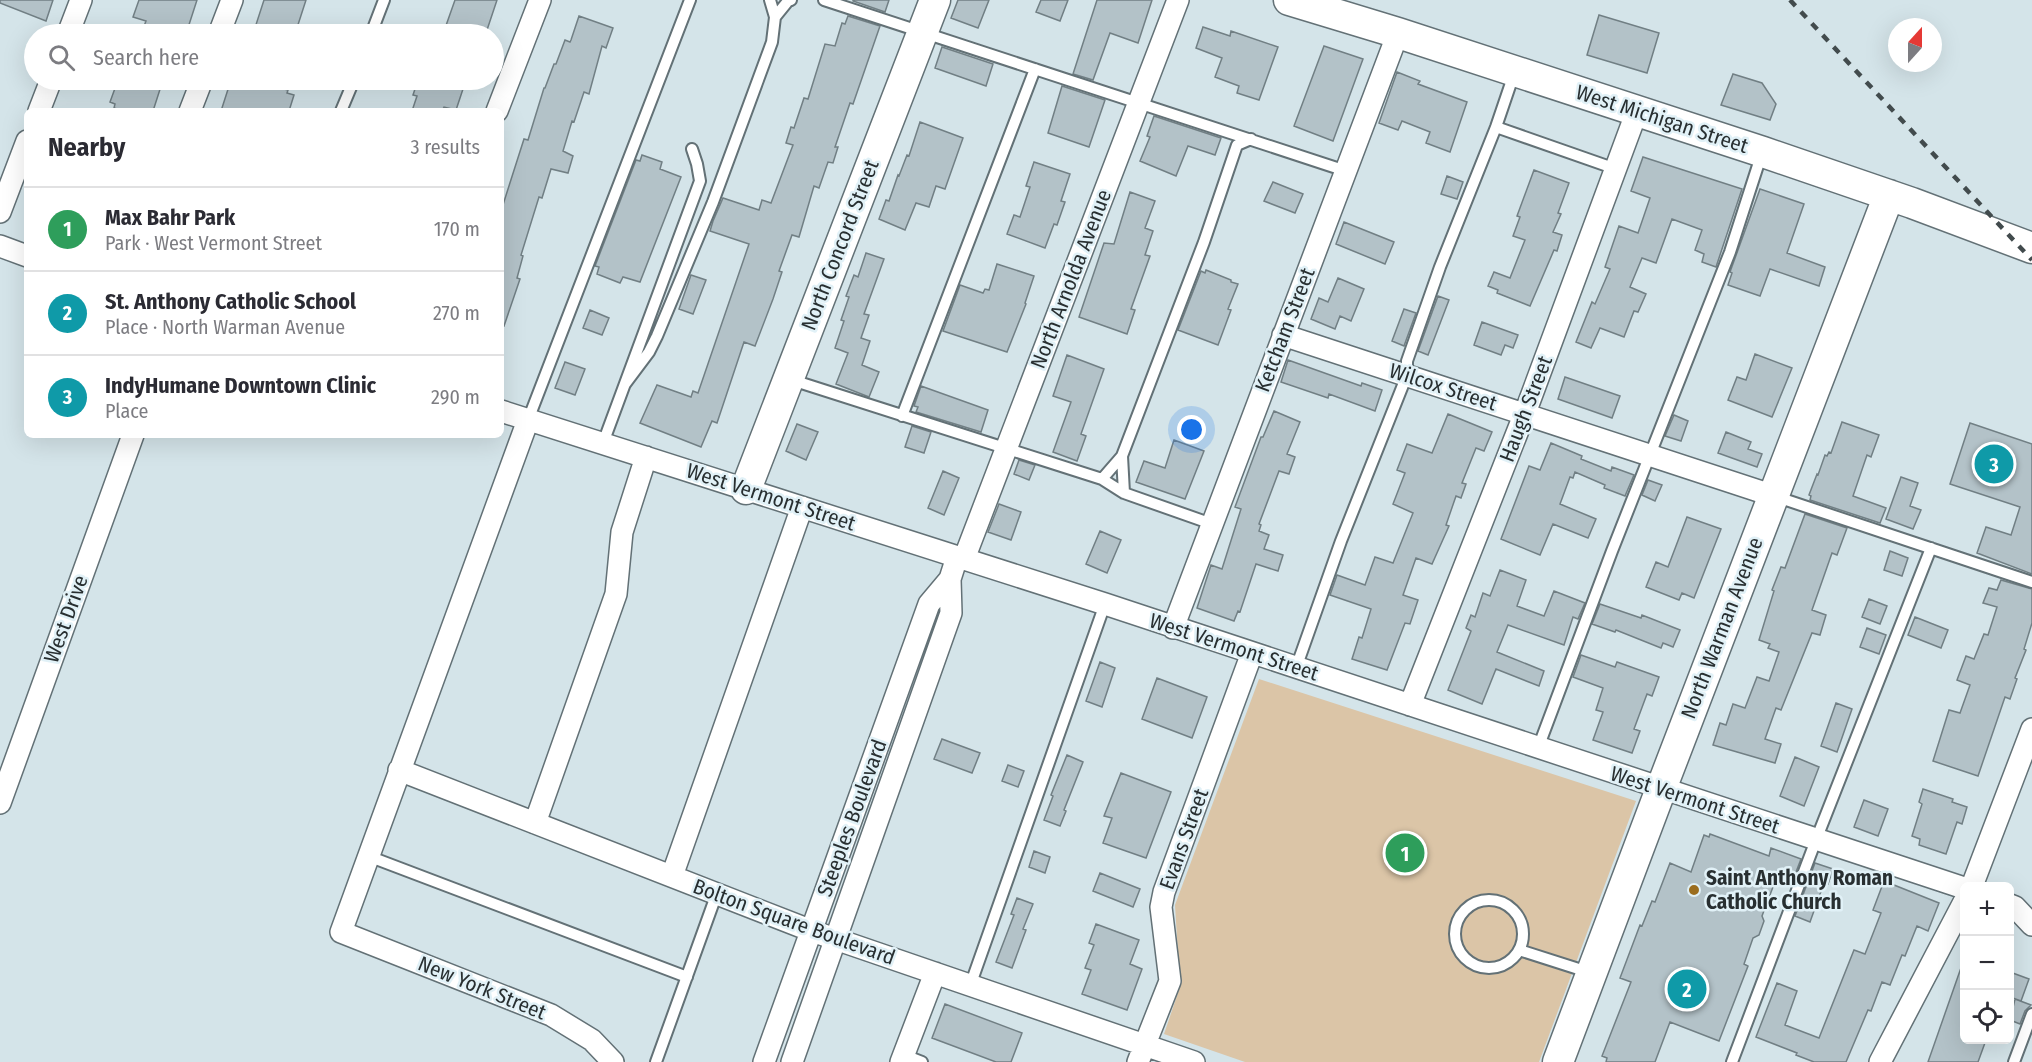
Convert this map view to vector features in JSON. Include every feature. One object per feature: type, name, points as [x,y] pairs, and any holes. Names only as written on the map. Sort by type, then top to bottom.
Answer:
[{"type":"main road","name":"North Concord Street","points":[[746,489],[935,0]]},
{"type":"main road","name":"West Michigan Street","points":[[1292,0],[1763,152],[1889,195],[2032,248]]},
{"type":"main road","name":"North Warman Avenue","points":[[1558,1062],[1660,789],[1889,195]]},
{"type":"street","points":[[72,24],[81,0]]},
{"type":"street","points":[[223,24],[232,0]]},
{"type":"street","points":[[498,108],[540,0]]},
{"type":"street","name":"North Arnolda Avenue","points":[[961,558],[1006,449],[1178,0]]},
{"type":"street","name":"Ketcham Street","points":[[1173,628],[1398,33]]},
{"type":"street","points":[[40,108],[47,90]]},
{"type":"street","points":[[191,108],[198,90]]},
{"type":"street","name":"Haugh Street","points":[[1410,705],[1525,414],[1637,111]]},
{"type":"street","points":[[0,212],[24,149]]},
{"type":"street","points":[[0,246],[24,255]]},
{"type":"street","name":"Wilcox Street","points":[[1283,335],[1774,495]]},
{"type":"street","name":"West Vermont Street","points":[[504,412],[1105,604],[1960,886]]},
{"type":"street","points":[[368,856],[528,420]]},
{"type":"street","name":"West Drive","points":[[0,802],[5,769],[132,438]]},
{"type":"street","points":[[535,823],[616,594],[622,532],[646,457]]},
{"type":"street","points":[[672,876],[802,507]]},
{"type":"street","name":"Steeples Boulevard","points":[[764,1062],[929,604],[950,579],[961,558]]},
{"type":"street","name":"Steeples Boulevard","points":[[792,1062],[951,613],[950,579]]},
{"type":"street","name":"Evans Street","points":[[1141,1054],[1170,981],[1161,907],[1164,892],[1252,654]]},
{"type":"street","points":[[1974,882],[2032,729]]},
{"type":"street","name":"Bolton Square Boulevard","points":[[399,770],[812,931],[970,986],[1141,1054],[1194,1062]]},
{"type":"street","name":"New York Street","points":[[368,856],[341,932],[551,1015],[592,1040],[613,1062]]},
{"type":"street","points":[[2014,908],[2032,925]]},
{"type":"street","points":[[1880,1062],[1960,911]]},
{"type":"street","points":[[909,1060],[935,973]]},
{"type":"lane","points":[[375,24],[384,0]]},
{"type":"lane","points":[[528,420],[690,0]]},
{"type":"lane","points":[[625,384],[653,344],[713,202],[772,42],[775,17],[770,0]]},
{"type":"lane","points":[[775,17],[791,0]]},
{"type":"lane","points":[[824,0],[1346,171]]},
{"type":"lane","points":[[902,416],[1035,69]]},
{"type":"lane","points":[[1296,668],[1341,541],[1407,375],[1407,361],[1440,267],[1496,127],[1515,71]]},
{"type":"lane","points":[[342,108],[350,90]]},
{"type":"lane","points":[[1496,127],[1616,169]]},
{"type":"lane","points":[[1102,479],[1122,456],[1204,242],[1237,145],[1251,139]]},
{"type":"lane","points":[[603,443],[700,181],[692,149]]},
{"type":"lane","points":[[1538,748],[1612,551],[1730,252],[1763,152]]},
{"type":"lane","points":[[788,379],[1102,479],[1124,493],[1212,524]]},
{"type":"lane","points":[[1122,456],[1124,493]]},
{"type":"lane","points":[[1774,495],[2032,582]]},
{"type":"lane","points":[[1732,1062],[1816,840],[1931,548]]},
{"type":"lane","points":[[970,986],[1105,604]]},
{"type":"lane","points":[[368,856],[687,977]]},
{"type":"lane","points":[[656,1062],[717,893]]},
{"type":"lane","points":[[1490,899],[1503,902],[1513,909],[1520,919],[1523,930],[1519,950],[1512,959],[1499,966],[1488,968],[1474,964],[1464,957],[1455,939],[1455,927],[1460,916],[1478,901],[1490,899]]},
{"type":"lane","points":[[1519,950],[1592,973]]},
{"type":"lane","points":[[2014,1062],[2032,1014]]},
{"type":"shaded area","points":[[1259,679],[1636,801],[1539,1062],[1245,1062],[1164,1034],[1180,987],[1175,905]]},
{"type":"building","points":[[0,0],[53,0],[46,21],[0,3]]},
{"type":"building","points":[[139,0],[197,0],[189,24],[145,24],[146,21],[133,17]]},
{"type":"building","points":[[264,0],[306,0],[298,24],[256,24]]},
{"type":"building","points":[[455,0],[497,0],[489,24],[447,24]]},
{"type":"building","points":[[853,0],[889,0],[885,12]]},
{"type":"building","points":[[958,0],[989,0],[978,28],[951,18]]},
{"type":"building","points":[[1041,0],[1068,0],[1060,21],[1036,12]]},
{"type":"building","points":[[1097,0],[1152,0],[1138,43],[1110,33],[1093,80],[1073,74]]},
{"type":"building","points":[[1599,15],[1659,33],[1647,73],[1587,55]]},
{"type":"building","points":[[579,16],[613,28],[606,48],[602,46],[589,94],[584,92],[574,122],[572,121],[563,151],[573,156],[568,173],[551,169],[542,198],[539,197],[521,255],[523,256],[517,278],[520,279],[504,326],[504,202],[524,139],[528,140],[544,88],[565,40],[570,42]]},
{"type":"building","points":[[848,16],[880,26],[853,104],[850,103],[835,147],[838,147],[833,163],[828,162],[819,188],[814,186],[799,237],[792,235],[779,271],[782,272],[773,299],[755,346],[744,342],[717,423],[712,421],[701,447],[640,423],[657,385],[691,397],[693,391],[698,393],[749,244],[710,231],[713,221],[723,198],[759,210],[762,200],[771,203],[793,145],[786,143],[791,127],[794,128],[804,98],[808,99],[825,44],[835,46],[842,23],[845,24]]},
{"type":"building","points":[[1203,27],[1230,36],[1231,31],[1278,47],[1259,100],[1237,93],[1239,86],[1215,77],[1222,58],[1196,48]]},
{"type":"building","points":[[1324,46],[1363,59],[1333,141],[1294,126]]},
{"type":"building","points":[[942,47],[993,64],[986,86],[935,68]]},
{"type":"building","points":[[1397,72],[1420,81],[1418,84],[1467,102],[1450,152],[1426,143],[1430,132],[1402,121],[1398,130],[1379,123]]},
{"type":"building","points":[[1733,74],[1762,83],[1776,104],[1770,120],[1721,105]]},
{"type":"building","points":[[1062,86],[1105,100],[1089,147],[1048,133]]},
{"type":"building","points":[[114,90],[160,90],[154,108],[114,108],[115,104],[110,102]]},
{"type":"building","points":[[228,90],[288,90],[287,93],[294,95],[290,108],[222,108]]},
{"type":"building","points":[[415,90],[463,90],[457,108],[413,108],[417,96],[413,95]]},
{"type":"building","points":[[1154,116],[1221,138],[1215,155],[1188,146],[1176,176],[1140,161],[1150,137],[1147,136]]},
{"type":"building","points":[[920,122],[963,138],[945,189],[936,186],[929,207],[916,203],[905,230],[879,219],[886,200],[889,201],[907,155],[909,156]]},
{"type":"building","points":[[642,155],[662,162],[660,169],[681,177],[640,282],[623,277],[620,283],[597,274],[599,267],[595,266],[636,160],[640,161]]},
{"type":"building","points":[[1643,157],[1742,189],[1716,267],[1702,262],[1704,254],[1695,250],[1702,230],[1672,219],[1656,263],[1642,258],[1630,287],[1646,294],[1638,312],[1634,311],[1624,337],[1600,328],[1591,348],[1576,342],[1592,302],[1595,304],[1610,269],[1605,267],[1619,226],[1638,233],[1650,198],[1631,191]]},
{"type":"building","points":[[1034,162],[1070,174],[1061,201],[1065,202],[1057,225],[1054,224],[1045,248],[1007,234],[1014,215],[1020,217],[1030,187],[1026,186]]},
{"type":"building","points":[[1534,170],[1569,183],[1558,213],[1561,214],[1553,232],[1562,235],[1557,251],[1554,250],[1530,306],[1497,293],[1498,290],[1488,286],[1494,272],[1510,278],[1525,240],[1513,236],[1520,217],[1517,216]]},
{"type":"building","points":[[1447,176],[1463,182],[1457,199],[1441,194]]},
{"type":"building","points":[[1273,182],[1303,194],[1295,213],[1264,201]]},
{"type":"building","points":[[1760,189],[1804,204],[1787,253],[1825,267],[1819,286],[1770,269],[1760,296],[1728,285],[1732,273],[1730,272]]},
{"type":"building","points":[[1130,192],[1155,201],[1145,228],[1153,231],[1145,255],[1150,256],[1131,309],[1135,310],[1127,334],[1079,317],[1104,243],[1114,244]]},
{"type":"building","points":[[1344,222],[1394,242],[1385,264],[1336,244]]},
{"type":"building","points":[[866,253],[884,259],[864,314],[869,315],[861,338],[870,341],[862,365],[879,372],[869,397],[836,384],[848,353],[835,348],[844,321],[841,320],[849,297],[846,296],[854,275],[858,277]]},
{"type":"building","points":[[997,264],[1034,276],[1026,304],[1007,352],[943,331],[960,285],[983,293],[985,289],[989,290]]},
{"type":"building","points":[[1206,270],[1238,284],[1218,345],[1178,330],[1201,271],[1205,273]]},
{"type":"building","points":[[691,275],[706,280],[693,314],[679,309]]},
{"type":"building","points":[[1338,278],[1364,289],[1351,321],[1340,316],[1335,329],[1311,319],[1319,298],[1328,302]]},
{"type":"building","points":[[1438,296],[1449,300],[1428,355],[1418,351]]},
{"type":"building","points":[[1404,309],[1416,313],[1404,346],[1392,341]]},
{"type":"building","points":[[590,310],[609,318],[602,335],[583,328]]},
{"type":"building","points":[[1482,322],[1518,335],[1513,348],[1505,345],[1501,355],[1474,345]]},
{"type":"building","points":[[1755,354],[1792,368],[1772,417],[1728,400],[1737,377],[1746,380]]},
{"type":"building","points":[[1067,355],[1104,369],[1081,434],[1086,436],[1077,461],[1053,452],[1071,402],[1053,396]]},
{"type":"building","points":[[1288,360],[1361,386],[1362,383],[1382,390],[1375,411],[1329,394],[1328,398],[1281,382]]},
{"type":"building","points":[[565,362],[585,369],[575,395],[555,388]]},
{"type":"building","points":[[1565,377],[1620,396],[1612,418],[1558,399]]},
{"type":"building","points":[[921,386],[988,410],[981,432],[916,412],[918,407],[914,406]]},
{"type":"building","points":[[1274,411],[1300,422],[1287,454],[1295,457],[1289,474],[1279,471],[1259,524],[1261,525],[1259,531],[1269,535],[1264,549],[1283,555],[1278,571],[1256,564],[1240,612],[1238,611],[1234,621],[1197,608],[1211,565],[1222,569],[1241,509],[1235,507],[1261,437]]},
{"type":"building","points":[[1448,414],[1492,432],[1484,451],[1476,448],[1462,483],[1466,484],[1461,498],[1456,496],[1446,525],[1449,526],[1432,564],[1416,558],[1403,595],[1418,600],[1410,624],[1405,623],[1387,670],[1352,659],[1359,637],[1362,638],[1371,609],[1330,595],[1337,575],[1365,585],[1375,557],[1393,563],[1413,513],[1393,504],[1405,473],[1397,470],[1407,444],[1432,453]]},
{"type":"building","points":[[1674,415],[1688,421],[1681,441],[1665,436]]},
{"type":"building","points":[[1842,422],[1879,435],[1871,457],[1867,455],[1853,496],[1886,508],[1880,523],[1810,500],[1809,495],[1817,474],[1825,455],[1831,453]]},
{"type":"building","points":[[1970,423],[2032,444],[2032,574],[1977,553],[1986,527],[2011,535],[2020,507],[1950,484]]},
{"type":"building","points":[[797,424],[818,432],[806,460],[786,451]]},
{"type":"building","points":[[912,426],[931,432],[924,453],[905,447]]},
{"type":"building","points":[[1726,432],[1751,442],[1748,449],[1762,454],[1757,467],[1718,453]]},
{"type":"building","points":[[1174,440],[1204,451],[1185,499],[1136,482],[1144,461],[1165,468]]},
{"type":"building","points":[[1551,443],[1582,456],[1581,459],[1611,471],[1612,467],[1634,475],[1625,496],[1604,488],[1605,485],[1575,472],[1573,478],[1570,477],[1560,504],[1596,519],[1588,538],[1553,524],[1540,555],[1501,539],[1529,466],[1540,470]]},
{"type":"building","points":[[1019,460],[1035,465],[1029,480],[1014,474]]},
{"type":"building","points":[[943,471],[959,478],[944,515],[928,508]]},
{"type":"building","points":[[1901,477],[1918,483],[1910,506],[1921,510],[1913,529],[1886,519]]},
{"type":"building","points":[[1648,480],[1662,485],[1655,501],[1642,495]]},
{"type":"building","points":[[999,504],[1021,512],[1011,540],[988,532]]},
{"type":"building","points":[[1805,514],[1847,528],[1837,555],[1832,553],[1812,610],[1826,615],[1820,635],[1812,633],[1781,710],[1776,708],[1765,739],[1781,744],[1775,763],[1713,745],[1720,723],[1726,725],[1733,704],[1745,708],[1757,677],[1769,681],[1779,652],[1768,648],[1770,644],[1759,640],[1774,591],[1772,590],[1781,567],[1785,568]]},
{"type":"building","points":[[1687,517],[1721,529],[1694,598],[1682,593],[1679,600],[1646,587],[1656,562],[1668,567]]},
{"type":"building","points":[[1100,531],[1121,540],[1107,573],[1086,564]]},
{"type":"building","points":[[1890,551],[1908,558],[1902,576],[1884,570]]},
{"type":"building","points":[[1500,570],[1526,580],[1517,606],[1544,616],[1554,591],[1585,603],[1578,619],[1573,617],[1564,645],[1508,625],[1497,652],[1544,671],[1539,686],[1496,669],[1482,704],[1448,690],[1471,631],[1466,628],[1471,615],[1475,617],[1483,593],[1490,596]]},
{"type":"building","points":[[2001,580],[2032,589],[2032,623],[2010,699],[2005,697],[1978,776],[1933,761],[1949,710],[1960,713],[1970,685],[1957,680],[1966,656],[1974,659],[1984,634],[1988,635],[1997,607],[1983,603],[1989,588],[1997,590]]},
{"type":"building","points":[[1869,599],[1887,606],[1880,624],[1862,617]]},
{"type":"building","points":[[1600,604],[1641,618],[1642,615],[1680,630],[1673,647],[1663,643],[1661,648],[1616,630],[1615,632],[1592,624]]},
{"type":"building","points":[[1915,617],[1948,630],[1941,648],[1908,635]]},
{"type":"building","points":[[1867,628],[1886,635],[1879,654],[1860,647]]},
{"type":"building","points":[[1581,655],[1615,667],[1617,662],[1659,677],[1652,696],[1647,694],[1634,729],[1640,731],[1632,753],[1593,740],[1603,712],[1596,710],[1603,688],[1573,677]]},
{"type":"building","points":[[1100,662],[1115,668],[1102,707],[1086,701]]},
{"type":"building","points":[[1157,678],[1207,697],[1192,738],[1142,719]]},
{"type":"building","points":[[1836,703],[1852,709],[1837,752],[1821,746]]},
{"type":"building","points":[[942,739],[980,753],[972,773],[934,759]]},
{"type":"building","points":[[1067,755],[1083,762],[1060,826],[1044,820]]},
{"type":"building","points":[[1795,757],[1819,767],[1804,806],[1780,796]]},
{"type":"building","points":[[1008,765],[1024,771],[1018,787],[1002,781]]},
{"type":"building","points":[[1121,773],[1171,792],[1146,858],[1103,843],[1112,818],[1104,816]]},
{"type":"building","points":[[1923,789],[1953,799],[1952,802],[1967,807],[1962,824],[1957,822],[1946,854],[1919,845],[1920,839],[1912,836],[1922,804],[1919,802]]},
{"type":"building","points":[[1864,800],[1888,809],[1878,836],[1854,827]]},
{"type":"building","points":[[1710,834],[1769,856],[1771,848],[1801,859],[1791,885],[1776,879],[1762,916],[1764,921],[1759,935],[1753,938],[1744,964],[1748,966],[1719,1041],[1670,1022],[1655,1062],[1606,1062],[1607,1058],[1602,1056],[1631,982],[1620,978],[1640,925],[1642,926],[1652,901],[1655,902],[1670,863],[1691,872],[1704,835],[1709,837]]},
{"type":"building","points":[[1034,851],[1050,857],[1045,873],[1029,867]]},
{"type":"building","points":[[1815,863],[1833,869],[1828,884],[1824,883],[1810,922],[1795,916]]},
{"type":"building","points":[[1100,873],[1140,889],[1133,907],[1093,891]]},
{"type":"building","points":[[1884,881],[1939,903],[1928,931],[1917,926],[1890,985],[1882,982],[1871,1011],[1868,1010],[1846,1062],[1814,1062],[1756,1037],[1777,983],[1797,991],[1785,1025],[1819,1038],[1854,950],[1865,954],[1881,913],[1873,910]]},
{"type":"building","points":[[1017,898],[1033,904],[1012,968],[996,962],[1014,915],[1011,914]]},
{"type":"building","points":[[1096,924],[1139,940],[1130,964],[1142,969],[1127,1010],[1082,994],[1091,970],[1085,968],[1094,945],[1089,943]]},
{"type":"building","points":[[1960,971],[1960,1044],[1985,1044],[1978,1062],[1928,1062]]},
{"type":"building","points":[[2014,973],[2029,979],[2021,1001],[2014,998]]},
{"type":"building","points":[[2015,999],[2031,1005],[2025,1011],[2020,1024],[2014,1022]]},
{"type":"building","points":[[945,1004],[1022,1033],[1011,1062],[996,1062],[932,1038]]},
{"type":"railway","points":[[1790,0],[2032,260]]},
{"type":"place","name":"IndyHumane Downtown Clinic","points":[[1994,464]]},
{"type":"place","name":"Max Bahr Park","points":[[1405,853]]},
{"type":"place","name":"Saint Anthony Roman Catholic Church","points":[[1694,890]]},
{"type":"place","name":"St. Anthony Catholic School","points":[[1687,989]]}]
